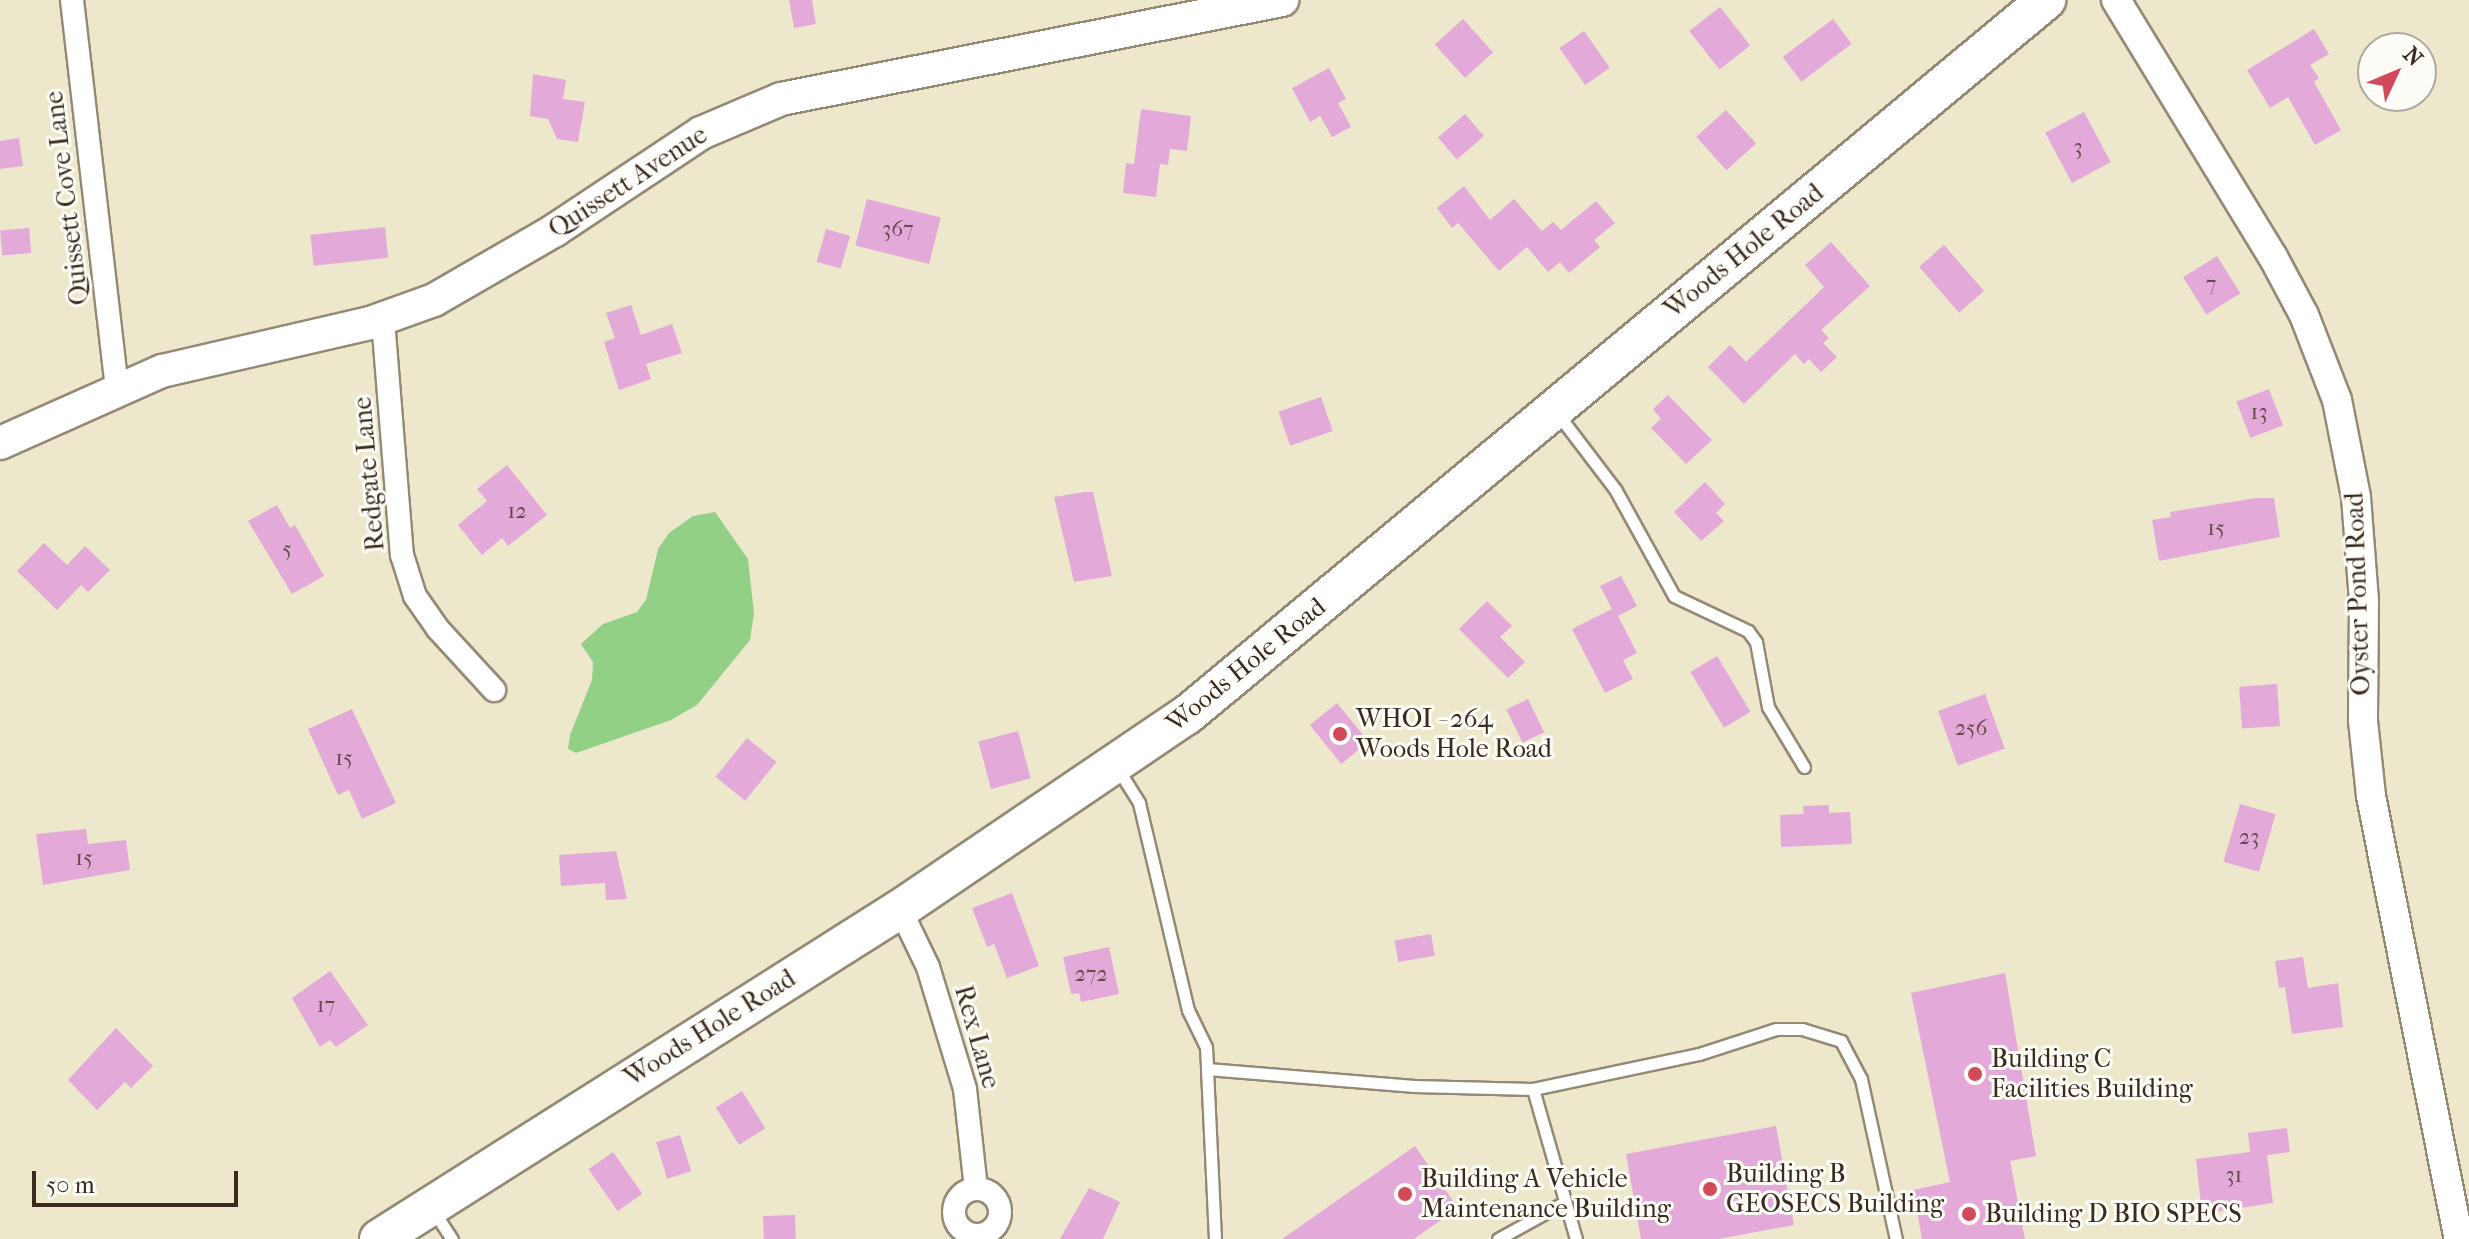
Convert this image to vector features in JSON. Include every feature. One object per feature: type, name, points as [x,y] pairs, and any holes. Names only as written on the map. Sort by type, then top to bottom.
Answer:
[{"type":"highway","name":"Woods Hole Road","points":[[379,1239],[900,909],[1116,765],[1199,705],[2046,0]]},
{"type":"main road","name":"Quissett Avenue","points":[[0,443],[117,390],[184,365],[383,320],[454,290],[701,133],[768,104],[850,82],[1236,6],[1282,0]]},
{"type":"street","name":"Quissett Cove Lane","points":[[72,0],[117,390]]},
{"type":"street","name":"Oyster Pond Road","points":[[2116,0],[2273,257],[2304,315],[2337,400],[2356,497],[2364,602],[2363,721],[2371,796],[2459,1239]]},
{"type":"street","name":"Redgate Lane","points":[[383,320],[402,555],[415,596],[438,629],[494,690]]},
{"type":"street","name":"Rex Lane","points":[[900,909],[928,967],[965,1089],[976,1188]]},
{"type":"lane","points":[[1554,409],[1615,489],[1674,596],[1748,631],[1756,642],[1768,707],[1804,767]]},
{"type":"lane","points":[[1116,765],[1139,803],[1188,1010],[1206,1047],[1215,1239]]},
{"type":"lane","points":[[1207,1069],[1414,1086],[1533,1089],[1699,1054],[1776,1029],[1802,1029],[1841,1041],[1861,1079],[1896,1239]]},
{"type":"lane","points":[[1533,1089],[1576,1239]]},
{"type":"lane","points":[[1498,1239],[1565,1202]]},
{"type":"lane","points":[[431,1206],[452,1239]]},
{"type":"green space","points":[[715,512],[748,559],[754,613],[750,640],[697,705],[671,720],[576,753],[568,749],[570,735],[592,680],[593,662],[581,644],[603,624],[637,612],[646,600],[658,549],[669,533],[693,516]]},
{"type":"building","points":[[789,0],[812,0],[816,24],[794,28]]},
{"type":"building","points":[[1720,7],[1750,46],[1719,70],[1689,31]]},
{"type":"building","points":[[1463,19],[1493,52],[1465,78],[1435,44]]},
{"type":"building","points":[[1833,19],[1852,44],[1801,82],[1783,57]]},
{"type":"building","points":[[2314,29],[2329,54],[2310,65],[2319,78],[2314,82],[2341,130],[2315,145],[2288,97],[2270,108],[2247,70]]},
{"type":"building","points":[[1584,31],[1610,68],[1585,85],[1559,48]]},
{"type":"building","points":[[1329,68],[1346,99],[1338,103],[1351,127],[1332,137],[1320,116],[1310,122],[1292,88]]},
{"type":"building","points":[[533,74],[566,80],[563,99],[585,102],[578,142],[557,139],[548,119],[530,116]]},
{"type":"building","points":[[1141,109],[1191,116],[1187,151],[1170,149],[1168,165],[1160,164],[1156,197],[1123,193],[1126,163],[1134,164]]},
{"type":"building","points":[[1726,110],[1756,143],[1726,170],[1696,137]]},
{"type":"building","points":[[2084,112],[2111,162],[2072,183],[2045,133]]},
{"type":"building","points":[[1465,114],[1484,136],[1457,160],[1438,138]]},
{"type":"building","points":[[19,138],[23,166],[0,169],[0,141]]},
{"type":"building","points":[[1464,186],[1490,220],[1514,199],[1542,231],[1553,222],[1561,230],[1596,201],[1615,223],[1594,240],[1600,247],[1569,273],[1560,262],[1548,272],[1527,247],[1499,271],[1458,223],[1452,228],[1437,208]]},
{"type":"building","points":[[867,199],[941,217],[929,264],[855,246]]},
{"type":"building","points":[[385,227],[388,258],[314,266],[310,235]]},
{"type":"building","points":[[29,228],[31,253],[2,255],[0,231]]},
{"type":"building","points":[[826,229],[850,236],[841,269],[817,262]]},
{"type":"building","points":[[1831,242],[1870,286],[1821,330],[1829,338],[1823,343],[1837,357],[1821,372],[1809,359],[1804,364],[1795,354],[1744,404],[1708,367],[1730,345],[1746,362],[1824,287],[1805,265]]},
{"type":"building","points":[[1944,245],[1984,291],[1959,313],[1919,267]]},
{"type":"building","points":[[2217,256],[2240,293],[2206,315],[2183,277]]},
{"type":"building","points":[[631,305],[641,335],[672,324],[682,353],[646,364],[651,379],[619,390],[604,342],[615,338],[606,313]]},
{"type":"building","points":[[2269,389],[2283,425],[2250,438],[2236,402]]},
{"type":"building","points":[[1668,395],[1712,440],[1686,464],[1651,428],[1661,419],[1653,409]]},
{"type":"building","points":[[1321,397],[1333,431],[1290,446],[1278,412]]},
{"type":"building","points":[[507,465],[547,515],[508,546],[502,538],[482,555],[458,525],[487,501],[477,489]]},
{"type":"building","points":[[1705,482],[1725,504],[1716,513],[1724,521],[1701,541],[1674,512]]},
{"type":"building","points":[[1093,492],[1112,576],[1074,582],[1054,497]]},
{"type":"building","points":[[2256,498],[2274,498],[2280,537],[2159,561],[2152,520],[2171,517],[2170,512]]},
{"type":"building","points":[[277,505],[290,528],[295,525],[324,576],[292,594],[248,521]]},
{"type":"building","points":[[44,543],[67,565],[85,546],[110,570],[88,592],[81,585],[57,610],[17,571]]},
{"type":"building","points":[[1621,576],[1637,606],[1618,616],[1637,653],[1623,660],[1633,679],[1605,693],[1572,629],[1612,609],[1600,586]]},
{"type":"building","points":[[1487,601],[1512,626],[1500,637],[1525,662],[1508,678],[1459,629]]},
{"type":"building","points":[[1717,656],[1750,712],[1724,728],[1690,672]]},
{"type":"building","points":[[2277,684],[2280,726],[2242,729],[2239,687]]},
{"type":"building","points":[[1985,694],[2005,749],[1958,766],[1938,711]]},
{"type":"building","points":[[1528,699],[1544,732],[1523,743],[1506,710]]},
{"type":"building","name":"WHOI - 264 Woods Hole Road","points":[[1337,703],[1368,742],[1341,764],[1310,725]]},
{"type":"building","points":[[352,709],[396,803],[362,819],[349,790],[338,795],[308,729]]},
{"type":"building","points":[[1018,731],[1031,778],[991,789],[978,742]]},
{"type":"building","points":[[747,738],[777,762],[745,801],[716,777]]},
{"type":"building","points":[[2240,804],[2276,814],[2259,872],[2223,862]]},
{"type":"building","points":[[1829,805],[1829,813],[1850,812],[1852,844],[1781,847],[1780,815],[1804,814],[1803,806]]},
{"type":"building","points":[[86,829],[88,844],[126,840],[130,870],[43,885],[36,834]]},
{"type":"building","points":[[616,851],[627,899],[606,900],[605,883],[561,886],[559,855]]},
{"type":"building","points":[[1012,893],[1039,966],[1007,978],[994,944],[987,947],[972,908]]},
{"type":"building","points":[[1431,934],[1435,956],[1398,962],[1395,940]]},
{"type":"building","points":[[1109,947],[1119,994],[1081,1002],[1079,993],[1071,994],[1063,957]]},
{"type":"building","points":[[2303,957],[2308,988],[2338,983],[2343,1027],[2292,1034],[2285,987],[2279,988],[2275,961]]},
{"type":"building","points":[[330,971],[368,1025],[336,1047],[330,1040],[320,1047],[292,998]]},
{"type":"building","name":"Building C Facilities Building","points":[[2005,973],[2036,1156],[2010,1161],[2025,1239],[1922,1239],[1913,1190],[1950,1182],[1911,993]]},
{"type":"building","points":[[116,1028],[153,1066],[131,1088],[125,1082],[97,1110],[68,1080]]},
{"type":"building","points":[[742,1091],[765,1128],[739,1145],[716,1107]]},
{"type":"building","name":"Building B GEOSECS Building","points":[[1776,1126],[1794,1225],[1718,1239],[1641,1239],[1626,1154]]},
{"type":"building","points":[[2287,1128],[2290,1152],[2267,1155],[2273,1203],[2202,1214],[2196,1159],[2250,1152],[2248,1133]]},
{"type":"building","points":[[680,1135],[691,1171],[667,1179],[656,1142]]},
{"type":"building","name":"Building A Vehicle Maintenance Building","points":[[1415,1146],[1458,1208],[1414,1239],[1282,1239]]},
{"type":"building","points":[[613,1152],[642,1194],[618,1211],[588,1169]]},
{"type":"building","points":[[1089,1188],[1120,1202],[1103,1239],[1060,1239]]},
{"type":"building","points":[[795,1215],[796,1239],[764,1239],[763,1216]]},
{"type":"place","name":"WHOI - 264 Woods Hole Road","points":[[1340,734]]},
{"type":"place","name":"Building C Facilities Building","points":[[1975,1074]]},
{"type":"place","name":"Building B GEOSECS Building","points":[[1710,1189]]},
{"type":"place","name":"Building A Vehicle Maintenance Building","points":[[1405,1194]]},
{"type":"place","name":"Building D BIO SPECS","points":[[1969,1214]]}]
